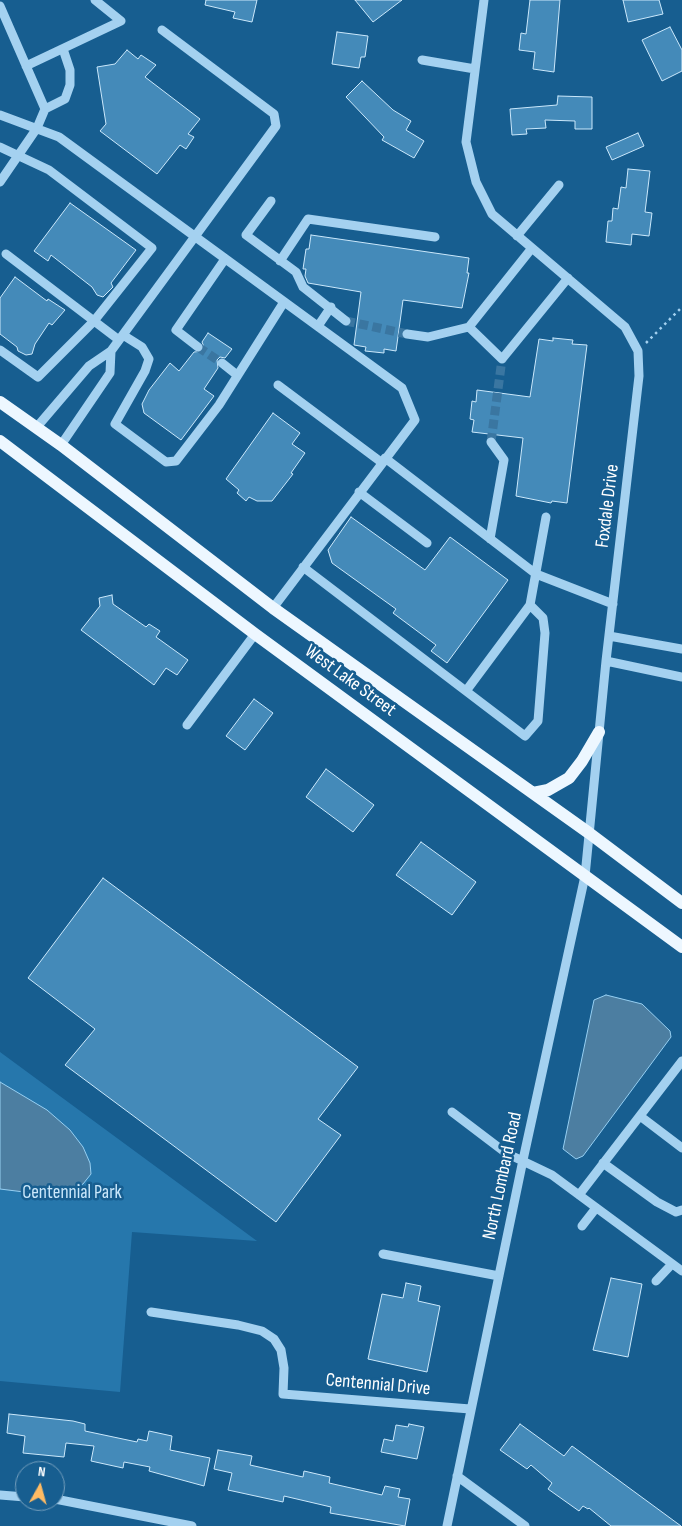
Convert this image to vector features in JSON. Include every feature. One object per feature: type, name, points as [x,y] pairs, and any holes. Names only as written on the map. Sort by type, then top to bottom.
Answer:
[{"type":"main road","name":"West Lake Street","points":[[0,402],[61,445],[273,608],[589,833],[682,903]]},
{"type":"main road","name":"West Lake Street","points":[[0,441],[255,634],[682,947]]},
{"type":"main road","points":[[533,793],[548,790],[569,778],[582,761],[599,732]]},
{"type":"street","points":[[26,66],[121,21],[95,0]]},
{"type":"street","name":"Foxdale Drive","points":[[484,0],[466,142],[474,174],[492,214],[625,327],[638,351],[639,376],[606,661],[589,833]]},
{"type":"street","points":[[0,6],[44,109],[37,128],[0,182]]},
{"type":"street","points":[[36,428],[89,366],[111,351],[276,126],[274,114],[162,30]]},
{"type":"street","points":[[44,109],[65,99],[70,85],[70,70],[63,49]]},
{"type":"street","points":[[422,60],[475,70]]},
{"type":"street","points":[[0,115],[59,137],[402,388],[415,420],[273,608]]},
{"type":"street","points":[[0,147],[49,170],[152,248],[94,321],[38,377],[0,350]]},
{"type":"street","points":[[517,236],[559,185]]},
{"type":"street","points":[[271,201],[246,235],[296,272],[303,287],[331,307],[346,321]]},
{"type":"street","points":[[280,260],[308,219],[435,237]]},
{"type":"street","points":[[407,334],[428,338],[469,328],[532,248]]},
{"type":"street","points":[[6,254],[94,321],[142,347],[149,359],[145,371],[116,424],[166,462],[176,461],[219,405],[236,375],[284,302]]},
{"type":"street","points":[[198,346],[176,330],[226,259]]},
{"type":"street","points":[[469,328],[502,359],[568,278]]},
{"type":"street","points":[[318,326],[331,307]]},
{"type":"street","points":[[61,445],[110,373],[111,351]]},
{"type":"street","points":[[222,364],[236,375]]},
{"type":"street","points":[[278,385],[383,460],[536,574],[613,604]]},
{"type":"street","points":[[490,539],[504,460],[492,442]]},
{"type":"street","points":[[359,492],[427,543]]},
{"type":"street","points":[[466,692],[530,605],[546,517]]},
{"type":"street","points":[[303,567],[525,736],[538,721],[545,633],[543,618],[530,605]]},
{"type":"street","points":[[186,725],[255,634]]},
{"type":"street","points":[[609,636],[682,649]]},
{"type":"street","points":[[606,661],[682,677]]},
{"type":"street","name":"North Lombard Road","points":[[447,1526],[470,1409],[585,876],[589,833]]},
{"type":"street","points":[[579,1195],[682,1061]]},
{"type":"street","points":[[452,1112],[506,1153],[552,1175],[682,1270]]},
{"type":"street","points":[[640,1116],[682,1148]]},
{"type":"street","points":[[603,1163],[658,1202],[676,1212],[682,1210]]},
{"type":"street","points":[[582,1226],[596,1208]]},
{"type":"street","points":[[384,1254],[499,1276]]},
{"type":"street","points":[[656,1281],[672,1264]]},
{"type":"street","name":"Centennial Drive","points":[[151,1312],[238,1325],[262,1331],[274,1339],[281,1350],[284,1368],[283,1394],[470,1409]]},
{"type":"street","points":[[457,1476],[525,1526]]},
{"type":"street","points":[[0,1495],[15,1496]]},
{"type":"street","points":[[65,1501],[192,1526]]},
{"type":"path","points":[[638,351],[682,307]]},
{"type":"green space","name":"Centennial Park","points":[[0,1052],[257,1241],[132,1232],[120,1392],[0,1381]]},
{"type":"shaded area","points":[[606,995],[642,1004],[670,1031],[671,1037],[583,1156],[576,1159],[563,1149],[594,1000]]},
{"type":"shaded area","points":[[0,1082],[47,1110],[70,1130],[83,1147],[90,1163],[91,1174],[83,1184],[70,1191],[48,1195],[0,1189]]},
{"type":"building","points":[[206,0],[257,0],[252,22],[233,18],[235,12],[205,5]]},
{"type":"building","points":[[355,0],[402,0],[373,22]]},
{"type":"building","points":[[530,0],[560,0],[554,72],[533,69],[535,52],[519,50],[521,33],[526,34]]},
{"type":"building","points":[[623,0],[659,0],[663,14],[628,22]]},
{"type":"building","points":[[670,27],[682,50],[682,71],[662,81],[642,40]]},
{"type":"building","points":[[337,32],[368,36],[365,57],[361,57],[359,68],[332,64]]},
{"type":"building","points":[[127,50],[138,59],[141,55],[156,65],[145,77],[200,119],[188,134],[194,137],[186,149],[180,145],[157,174],[100,131],[106,124],[97,67],[115,64]]},
{"type":"building","points":[[362,81],[393,110],[411,121],[406,130],[424,141],[414,158],[382,140],[384,137],[346,97]]},
{"type":"building","points":[[558,96],[592,97],[592,129],[575,129],[575,121],[545,120],[546,128],[526,129],[527,134],[512,135],[510,109],[557,105]]},
{"type":"building","points":[[638,133],[644,146],[612,160],[606,147]]},
{"type":"building","points":[[628,169],[650,171],[645,212],[652,213],[649,236],[632,234],[631,245],[606,242],[608,221],[612,221],[613,208],[618,209],[621,187],[626,188]]},
{"type":"building","points":[[70,203],[136,250],[111,283],[113,287],[103,297],[97,295],[92,287],[51,255],[48,261],[34,251]]},
{"type":"building","points":[[311,235],[469,258],[467,273],[469,273],[462,308],[403,300],[396,351],[384,349],[384,353],[365,351],[366,347],[354,345],[361,292],[308,283],[305,276],[306,269],[303,269],[306,249],[309,249]]},
{"type":"building","points":[[15,277],[47,301],[48,299],[65,310],[52,325],[49,323],[35,344],[32,354],[26,355],[18,351],[17,347],[0,334],[0,298]]},
{"type":"building","points":[[208,333],[232,349],[225,358],[220,357],[217,360],[218,368],[204,389],[214,396],[181,440],[144,413],[142,404],[149,390],[170,363],[179,371],[194,352],[203,351],[202,342]]},
{"type":"building","points":[[553,338],[573,340],[572,344],[587,345],[567,503],[552,501],[551,503],[516,496],[523,438],[472,432],[474,420],[470,419],[472,401],[476,402],[477,390],[530,397],[539,339],[553,341]]},
{"type":"building","points":[[273,413],[300,433],[292,444],[305,453],[291,473],[293,474],[272,501],[257,501],[249,497],[246,501],[237,493],[239,490],[226,479]]},
{"type":"building","points":[[351,517],[425,570],[450,537],[508,580],[447,663],[431,651],[436,645],[393,613],[396,609],[332,563],[328,550]]},
{"type":"building","points":[[112,595],[113,604],[146,627],[149,624],[160,631],[156,637],[188,660],[177,675],[166,668],[154,685],[81,630],[100,606],[99,598]]},
{"type":"building","points":[[254,699],[273,713],[245,750],[226,736]]},
{"type":"building","points":[[326,769],[374,805],[353,832],[306,797]]},
{"type":"building","points":[[421,842],[476,882],[452,915],[396,875]]},
{"type":"building","points":[[103,878],[358,1067],[318,1119],[341,1135],[276,1222],[65,1065],[95,1029],[28,978]]},
{"type":"building","points":[[611,1278],[642,1284],[628,1357],[593,1350]]},
{"type":"building","points":[[406,1283],[421,1286],[418,1301],[440,1306],[427,1372],[368,1359],[382,1294],[403,1298]]},
{"type":"building","points":[[9,1414],[73,1421],[85,1424],[85,1431],[137,1442],[138,1439],[147,1441],[149,1431],[172,1436],[170,1450],[210,1458],[204,1486],[149,1471],[150,1467],[124,1462],[123,1468],[91,1461],[94,1446],[66,1443],[64,1457],[23,1453],[25,1436],[7,1433]]},
{"type":"building","points":[[409,1424],[424,1427],[417,1459],[381,1452],[384,1439],[393,1441],[396,1425],[408,1427]]},
{"type":"building","points":[[520,1424],[564,1456],[572,1446],[681,1526],[611,1526],[589,1508],[583,1506],[579,1511],[548,1489],[552,1483],[531,1465],[527,1469],[500,1450]]},
{"type":"building","points":[[218,1450],[252,1456],[250,1465],[303,1477],[304,1471],[330,1477],[329,1483],[382,1495],[385,1486],[400,1489],[398,1497],[410,1499],[405,1526],[330,1513],[331,1507],[284,1496],[283,1502],[228,1490],[232,1473],[214,1469]]},
{"type":"tunnel","points":[[346,321],[407,334]]},
{"type":"tunnel","points":[[198,347],[222,363]]},
{"type":"tunnel","points":[[491,442],[502,359]]}]
